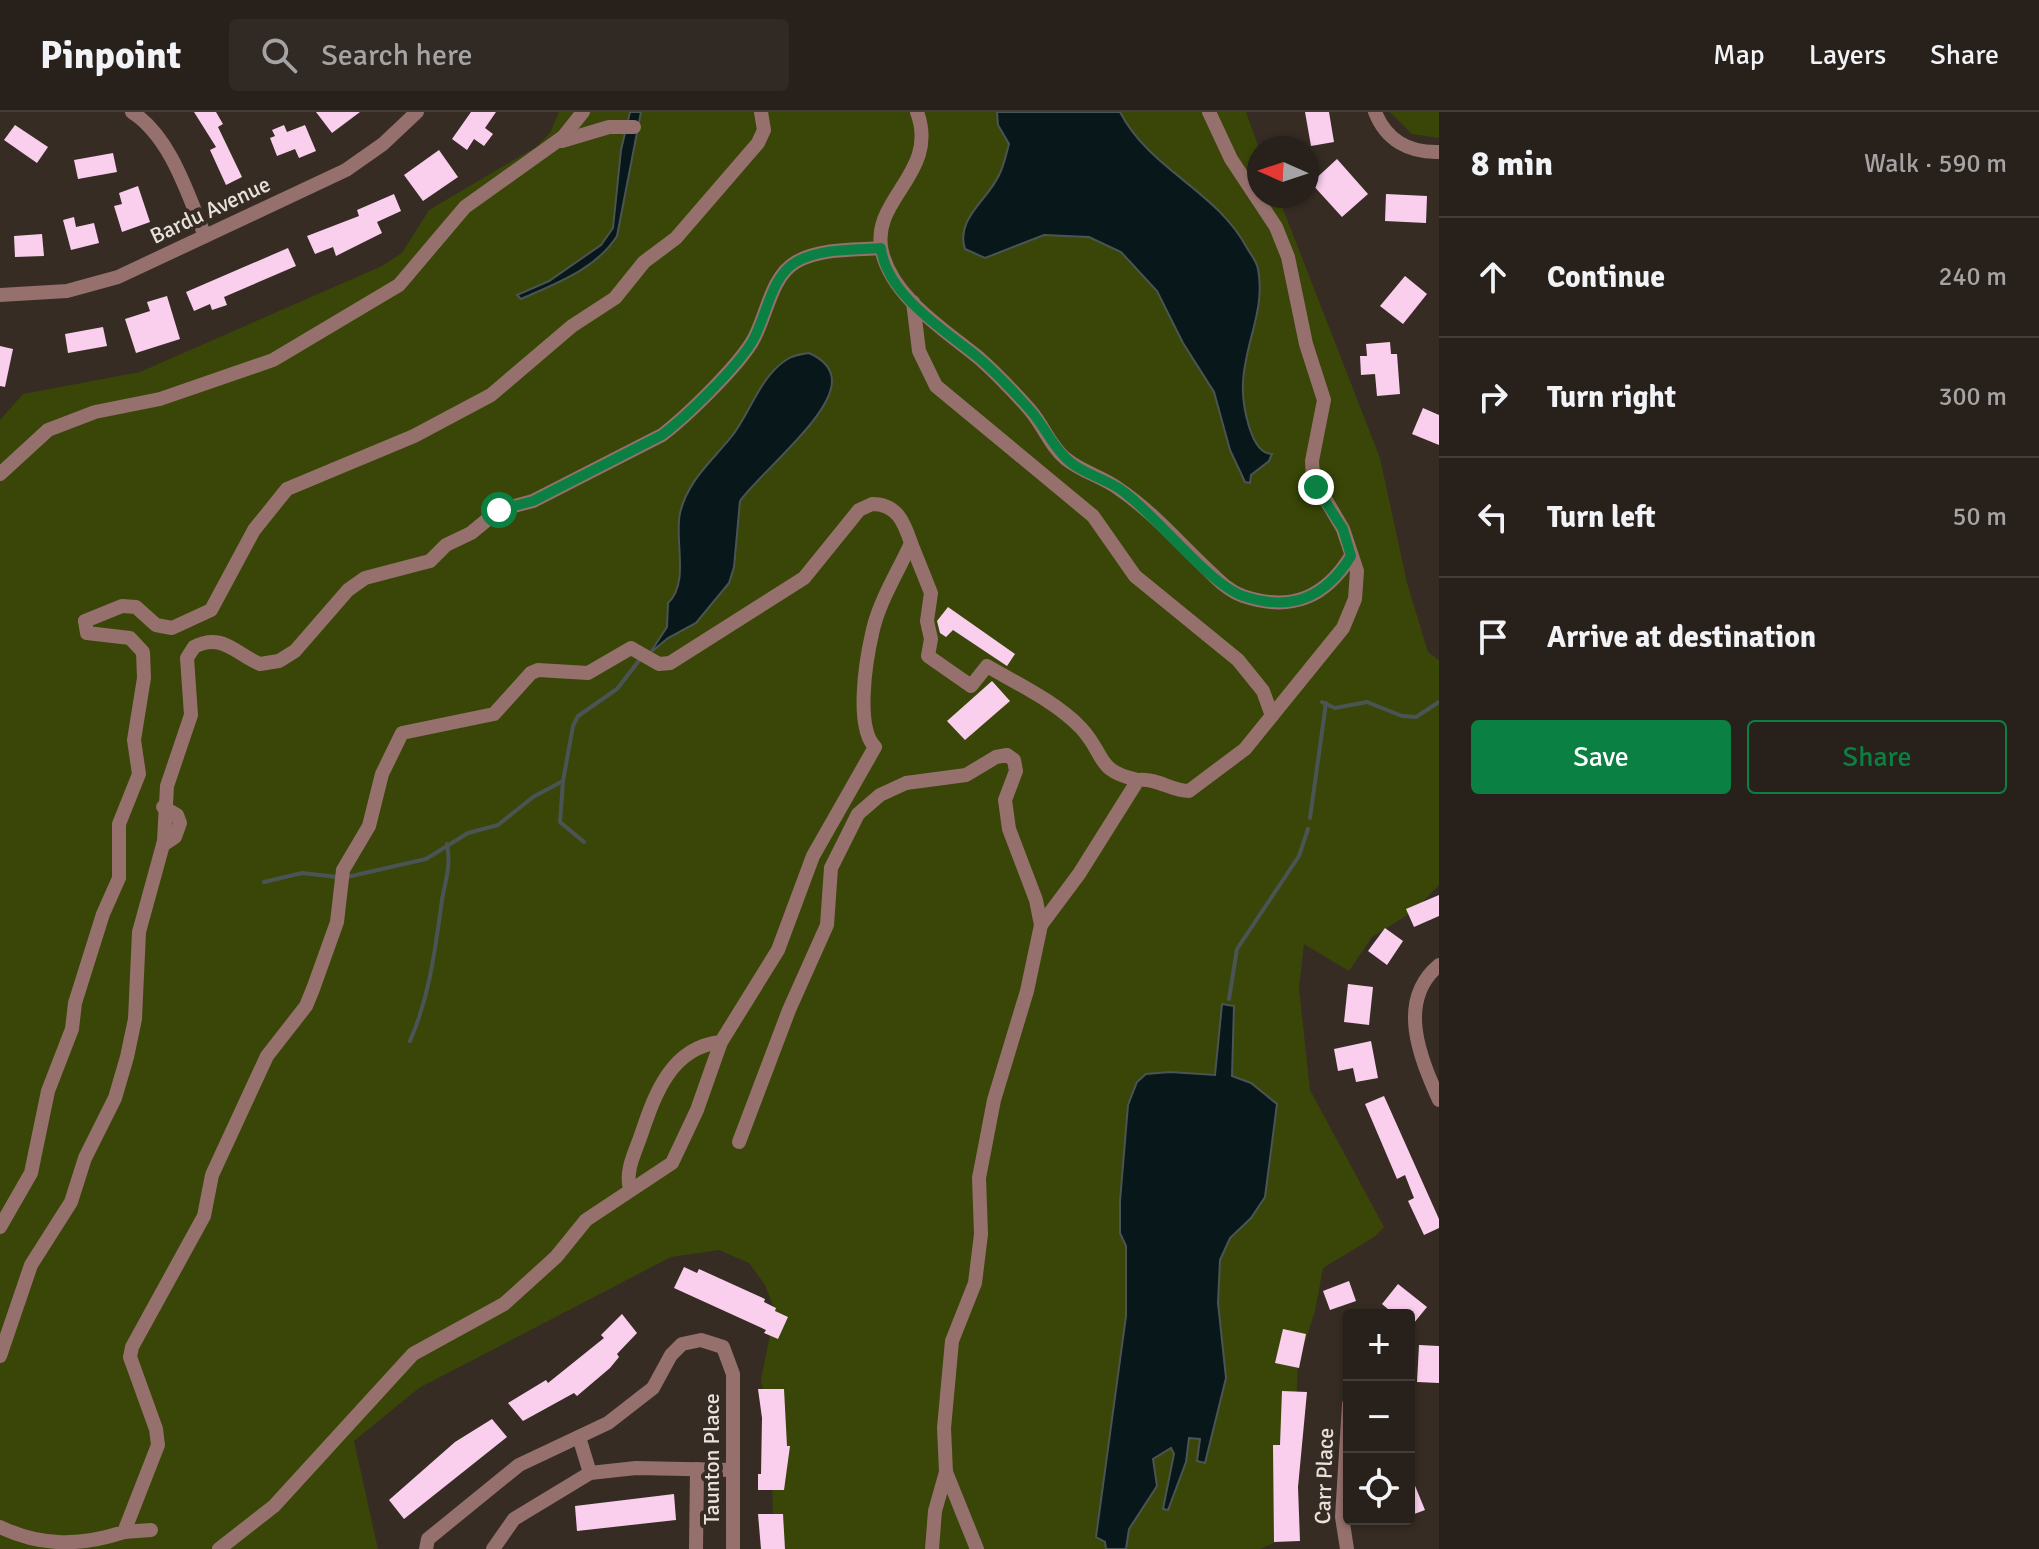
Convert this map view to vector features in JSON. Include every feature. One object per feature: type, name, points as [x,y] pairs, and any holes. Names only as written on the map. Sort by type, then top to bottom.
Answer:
[{"type":"street","points":[[132,112],[152,129],[165,148],[205,236]]},
{"type":"street","name":"Bardu Avenue","points":[[0,295],[44,294],[93,285],[205,236],[346,170],[383,144],[417,112]]},
{"type":"street","points":[[551,147],[583,112]]},
{"type":"street","points":[[0,1227],[31,1173],[37,1155],[48,1091],[72,1029],[75,1003],[103,914],[119,878],[119,824],[139,774],[134,740],[144,678],[143,652],[138,642],[130,638],[87,633],[85,621],[122,606],[136,607],[156,625],[172,628],[211,610],[254,530],[287,489],[472,408],[572,326],[615,298],[644,262],[683,230],[758,143],[764,130],[761,112]]},
{"type":"street","points":[[917,112],[923,128],[919,161],[885,216],[881,248],[895,280],[913,302],[982,361],[1031,412],[1064,458],[1118,488],[1233,591],[1273,601],[1314,596],[1328,588],[1351,556]]},
{"type":"street","points":[[124,1532],[158,1445],[130,1357],[132,1347],[204,1216],[212,1175],[267,1056],[294,1023],[313,989],[337,922],[343,870],[369,826],[382,774],[402,733],[494,714],[531,673],[538,670],[588,673],[631,648],[659,664],[670,663],[804,578],[866,505],[881,504],[895,511],[905,524],[931,593],[927,621],[931,639],[928,656],[971,686],[987,666],[1052,705],[1081,729],[1104,766],[1112,773],[1138,780],[1161,781],[1179,791],[1189,791],[1245,749],[1343,628],[1355,599],[1357,571],[1343,529],[1313,478],[1312,461],[1324,400],[1306,344],[1288,257],[1276,227],[1231,159],[1209,112]]},
{"type":"street","points":[[1375,112],[1385,131],[1402,145],[1439,152]]},
{"type":"street","points":[[0,474],[48,430],[95,412],[160,399],[260,365],[330,327],[399,285],[465,207],[551,147],[568,138],[611,127],[632,127]]},
{"type":"street","points":[[0,1356],[31,1265],[71,1202],[85,1158],[115,1098],[135,1019],[139,932],[163,845],[163,807],[191,715],[187,658],[194,647],[214,641],[224,643],[260,664],[279,661],[295,651],[348,590],[365,578],[430,561],[446,545],[471,533],[499,510],[533,501],[662,435],[680,421],[750,344],[781,276],[793,264],[810,256],[881,248]]},
{"type":"street","points":[[913,302],[919,351],[936,386],[1093,516],[1135,576],[1238,660],[1268,699],[1272,716]]},
{"type":"street","points":[[219,1549],[274,1506],[413,1354],[504,1304],[556,1257],[586,1220],[672,1163],[697,1110],[721,1042],[778,950],[813,856],[875,747],[870,742],[863,717],[871,634],[911,543]]},
{"type":"street","points":[[739,1142],[789,1010],[827,925],[831,868],[846,833],[866,804],[906,783],[958,777],[996,757],[1007,755],[1014,760],[1016,771],[1005,800],[1009,829],[1036,900],[1041,925],[1027,991],[994,1100],[982,1157],[979,1187],[981,1234],[975,1283],[952,1341],[944,1428],[946,1472],[935,1511],[932,1549]]},
{"type":"street","points":[[1041,925],[1079,874],[1138,780]]},
{"type":"street","points":[[1439,965],[1421,986],[1414,1009],[1420,1052],[1439,1100]]},
{"type":"street","points":[[630,1189],[628,1170],[654,1095],[684,1055],[695,1047],[721,1042]]},
{"type":"street","name":"Taunton Place","points":[[579,1437],[608,1423],[653,1388],[671,1355],[682,1344],[701,1340],[723,1347],[733,1374],[733,1549]]},
{"type":"street","points":[[426,1549],[428,1539],[519,1465],[579,1437],[590,1473]]},
{"type":"street","name":"Carr Place","points":[[1346,1453],[1342,1517],[1347,1549]]},
{"type":"street","points":[[493,1549],[514,1519],[590,1473],[636,1468],[733,1470]]},
{"type":"street","name":"Taunton Place","points":[[696,1549],[697,1469]]},
{"type":"street","points":[[946,1472],[977,1549]]},
{"type":"street","points":[[0,1527],[19,1536],[78,1544],[124,1532],[151,1530]]},
{"type":"green space","points":[[559,112],[1246,112],[1255,136],[1247,136],[1247,208],[1283,208],[1380,458],[1407,583],[1428,652],[1439,660],[1439,885],[1414,911],[1372,937],[1349,971],[1304,944],[1299,988],[1310,1090],[1384,1227],[1374,1237],[1323,1268],[1315,1311],[1298,1364],[1295,1426],[1278,1541],[1260,1549],[773,1549],[772,1443],[761,1379],[775,1311],[765,1285],[749,1263],[719,1250],[671,1257],[419,1388],[354,1441],[378,1549],[0,1549],[0,420],[23,394],[140,372],[382,266],[402,253],[429,210],[536,147],[550,133]]},
{"type":"green space","points":[[1390,112],[1439,112],[1439,138],[1412,134]]},
{"type":"shaded area","points":[[630,112],[641,112],[617,236],[587,266],[521,299],[517,295],[549,281],[601,245],[613,228],[621,150]]},
{"type":"shaded area","points":[[997,112],[1120,112],[1148,150],[1218,210],[1234,228],[1256,264],[1260,284],[1257,313],[1244,369],[1246,414],[1258,446],[1272,454],[1269,461],[1251,475],[1250,483],[1245,482],[1230,450],[1214,392],[1183,343],[1157,291],[1121,252],[1089,237],[1044,235],[985,258],[965,249],[963,238],[968,219],[999,175],[1009,144],[998,125]]},
{"type":"shaded area","points":[[809,353],[821,360],[830,371],[832,381],[829,395],[794,444],[740,501],[734,567],[729,583],[696,623],[668,638],[650,653],[667,627],[668,603],[678,584],[680,513],[689,491],[732,436],[769,376],[789,358]]},
{"type":"shaded area","points":[[1222,1004],[1234,1006],[1232,1076],[1251,1083],[1277,1104],[1265,1197],[1251,1218],[1230,1238],[1220,1260],[1218,1303],[1226,1378],[1205,1463],[1197,1461],[1200,1439],[1189,1438],[1186,1462],[1168,1510],[1163,1509],[1174,1454],[1171,1448],[1153,1459],[1157,1486],[1129,1529],[1126,1549],[1106,1549],[1105,1542],[1096,1537],[1126,1316],[1126,1246],[1120,1233],[1120,1201],[1128,1105],[1137,1082],[1146,1074],[1215,1075]]},
{"type":"building","points":[[194,112],[216,112],[223,124],[218,127],[242,177],[226,185],[210,150],[216,147]]},
{"type":"building","points":[[316,112],[360,112],[332,133]]},
{"type":"building","points":[[471,112],[496,112],[485,128],[493,134],[484,146],[474,139],[467,150],[452,139]]},
{"type":"building","points":[[1305,112],[1329,112],[1334,142],[1319,145],[1319,136],[1309,136]]},
{"type":"building","points":[[15,125],[48,147],[37,163],[4,140]]},
{"type":"building","points":[[284,125],[287,132],[305,125],[316,151],[299,158],[295,149],[277,156],[270,138],[275,136],[272,130]]},
{"type":"building","points":[[439,150],[458,177],[423,201],[404,175]]},
{"type":"building","points":[[113,153],[117,172],[78,179],[74,160]]},
{"type":"building","points":[[1337,159],[1368,194],[1342,217],[1319,192],[1319,176]]},
{"type":"building","points":[[138,186],[150,222],[122,232],[114,206],[122,204],[119,193]]},
{"type":"building","points":[[394,194],[401,211],[377,222],[382,233],[336,256],[333,247],[315,254],[307,236],[359,216],[357,210]]},
{"type":"building","points":[[1386,194],[1427,196],[1426,223],[1385,221]]},
{"type":"building","points":[[74,217],[76,227],[94,223],[99,243],[71,250],[63,220]]},
{"type":"building","points":[[42,234],[44,256],[15,257],[14,236]]},
{"type":"building","points":[[288,248],[296,266],[224,297],[227,305],[212,310],[210,304],[194,311],[186,292]]},
{"type":"building","points":[[1405,276],[1427,294],[1403,324],[1380,306]]},
{"type":"building","points":[[167,296],[180,339],[136,353],[125,319],[150,311],[147,302]]},
{"type":"building","points":[[103,327],[107,346],[68,353],[65,334]]},
{"type":"building","points":[[1390,342],[1391,354],[1397,354],[1400,394],[1377,396],[1375,374],[1361,375],[1360,356],[1367,356],[1366,344]]},
{"type":"building","points":[[0,346],[13,349],[5,387],[0,386]]},
{"type":"building","points":[[1423,408],[1439,415],[1439,445],[1412,434]]},
{"type":"building","points":[[948,607],[1015,654],[1007,666],[953,630],[946,637],[940,633],[937,621]]},
{"type":"building","points":[[992,681],[1010,701],[965,740],[947,721]]},
{"type":"building","points":[[1439,895],[1439,916],[1414,927],[1406,909]]},
{"type":"building","points":[[1385,928],[1403,941],[1387,965],[1368,951]]},
{"type":"building","points":[[1348,984],[1373,987],[1369,1025],[1344,1022]]},
{"type":"building","points":[[1371,1041],[1378,1078],[1356,1082],[1353,1068],[1338,1071],[1334,1049]]},
{"type":"building","points":[[1384,1096],[1439,1219],[1439,1228],[1424,1235],[1408,1201],[1414,1198],[1405,1175],[1397,1179],[1365,1104]]},
{"type":"building","points":[[684,1267],[697,1273],[699,1269],[765,1299],[764,1302],[776,1308],[775,1311],[788,1317],[778,1339],[764,1333],[766,1330],[674,1288]]},
{"type":"building","points":[[1349,1281],[1356,1301],[1330,1310],[1323,1291]]},
{"type":"building","points":[[1398,1284],[1427,1307],[1415,1322],[1415,1309],[1388,1309],[1382,1304]]},
{"type":"building","points":[[622,1314],[637,1333],[617,1354],[619,1357],[610,1368],[577,1396],[574,1393],[523,1421],[508,1403],[546,1380],[548,1383],[604,1338],[601,1335]]},
{"type":"building","points":[[1283,1329],[1306,1334],[1299,1368],[1275,1363]]},
{"type":"building","points":[[1419,1345],[1439,1346],[1439,1383],[1417,1382]]},
{"type":"building","points":[[758,1389],[784,1389],[787,1446],[790,1446],[784,1490],[758,1490],[762,1418]]},
{"type":"building","points":[[1282,1391],[1307,1392],[1298,1487],[1300,1541],[1274,1542],[1273,1445],[1280,1445]]},
{"type":"building","points":[[492,1419],[507,1437],[404,1519],[389,1500],[455,1442]]},
{"type":"building","points":[[1415,1486],[1425,1510],[1415,1514]]},
{"type":"building","points":[[674,1494],[676,1520],[577,1531],[575,1506]]},
{"type":"building","points":[[758,1514],[783,1514],[785,1549],[761,1549]]},
{"type":"waterway","points":[[347,877],[426,859],[468,833],[498,825],[533,797],[563,781],[573,726],[578,716],[617,689],[641,658]]},
{"type":"waterway","points":[[1322,702],[1335,708],[1367,702],[1402,716],[1416,717],[1439,702]]},
{"type":"waterway","points":[[1310,818],[1326,703]]},
{"type":"waterway","points":[[563,781],[560,822],[584,842]]},
{"type":"waterway","points":[[1229,999],[1237,949],[1299,856],[1308,829]]},
{"type":"waterway","points":[[410,1041],[431,972],[448,872],[447,844]]},
{"type":"waterway","points":[[264,882],[302,873],[337,877]]},
{"type":"route","points":[[499,510],[533,501],[560,484],[662,435],[680,421],[750,344],[765,317],[781,276],[793,264],[810,256],[881,248],[895,280],[913,302],[982,361],[1031,412],[1064,458],[1118,488],[1168,529],[1220,582],[1233,591],[1259,600],[1292,601],[1314,596],[1328,588],[1342,572],[1351,556],[1348,541],[1316,487]]}]
